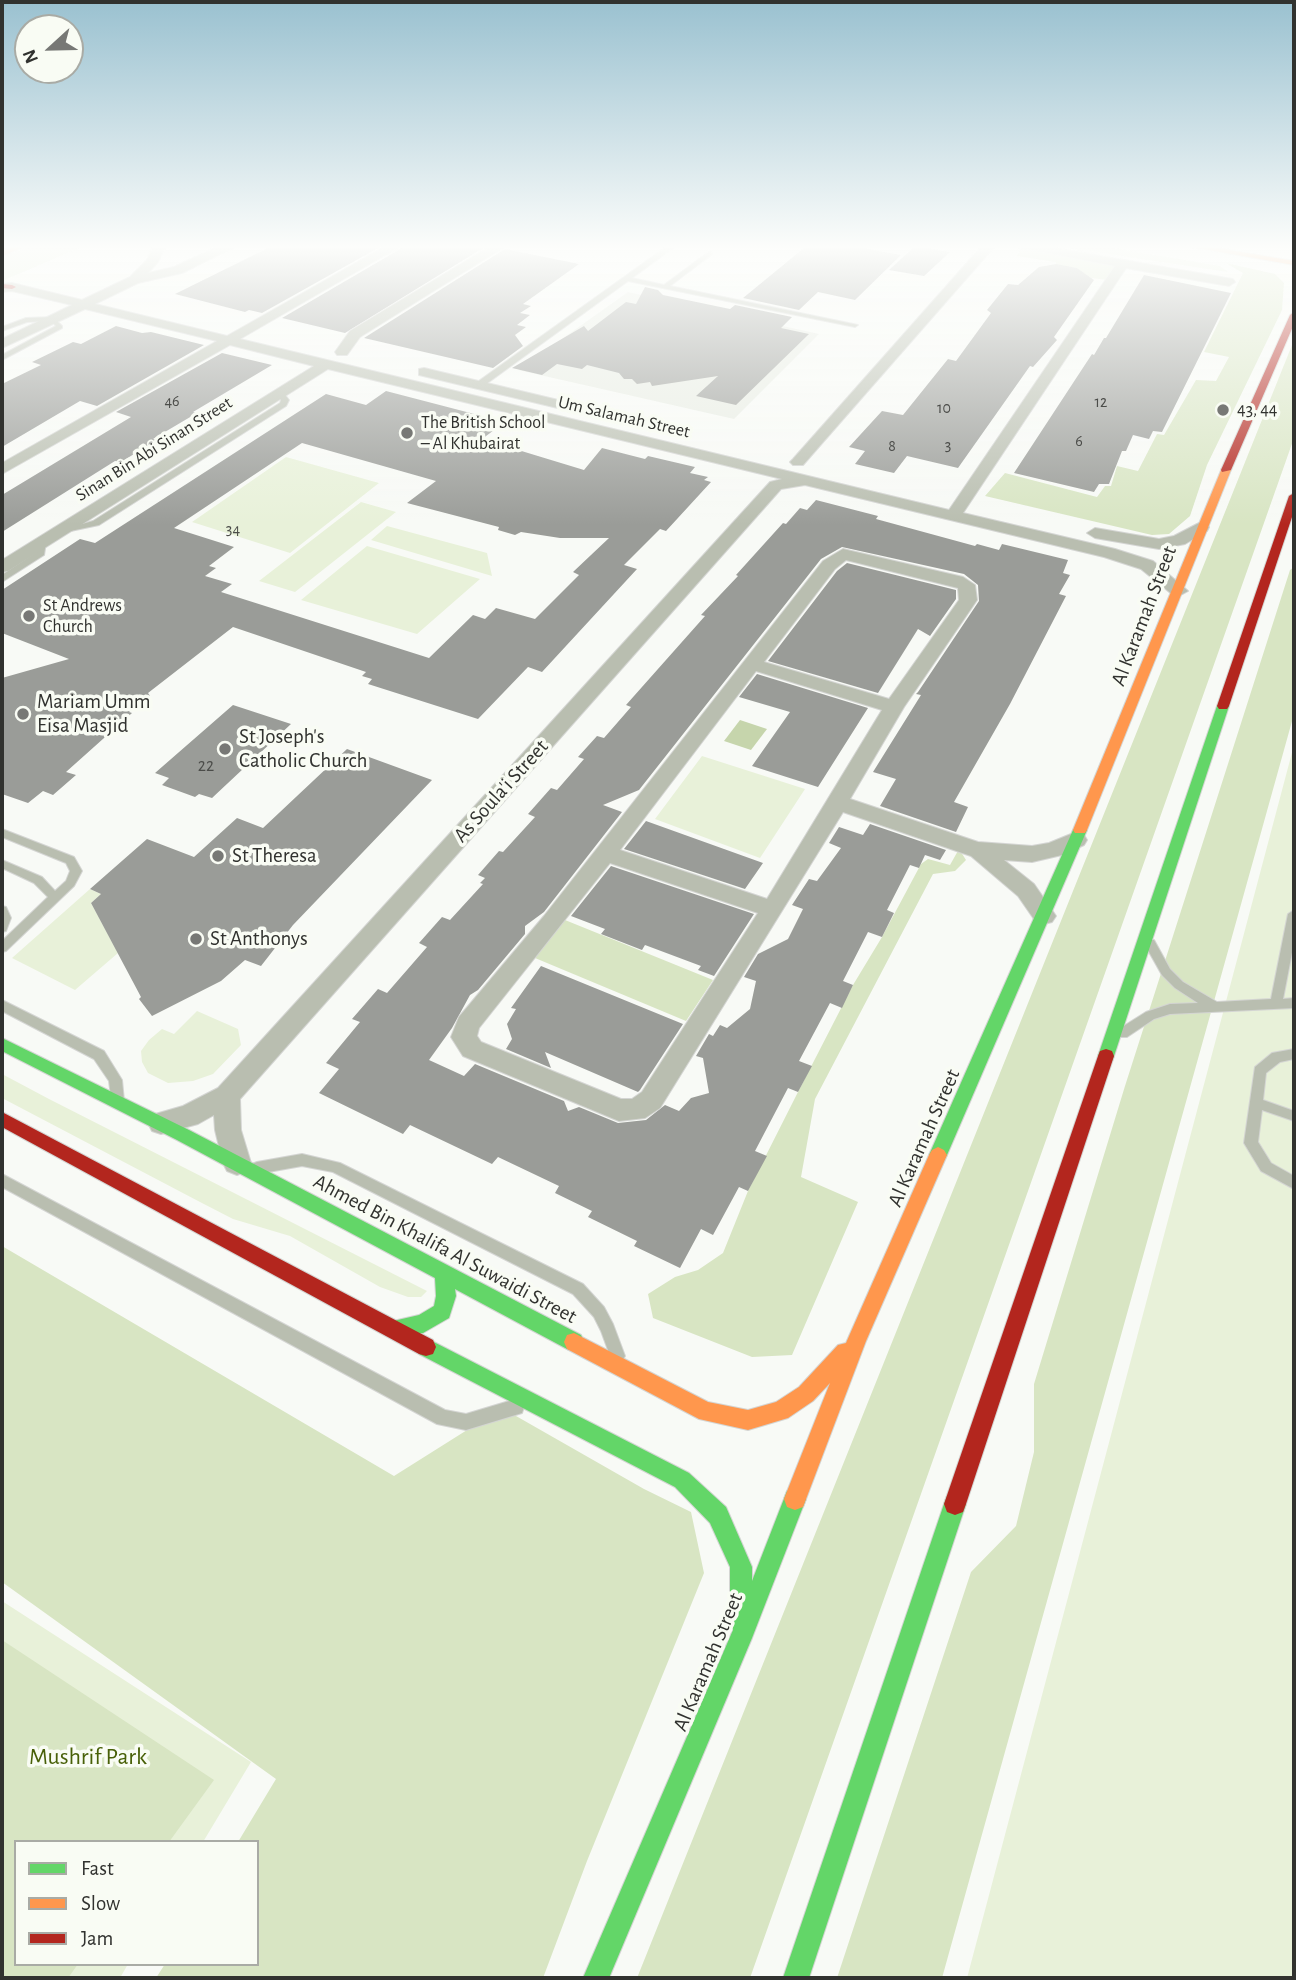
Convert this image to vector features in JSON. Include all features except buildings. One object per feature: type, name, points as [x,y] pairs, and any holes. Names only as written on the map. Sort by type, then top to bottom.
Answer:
[{"type":"main road","name":"Al Karamah Street","points":[[596,1978],[741,1638],[856,1340],[1044,916],[1178,591],[1201,527],[1283,339]]},
{"type":"main road","points":[[796,1978],[1294,496]]},
{"type":"main road","name":"Ahmed Bin Khalifa Al Suwaidi Street","points":[[2,1044],[160,1123],[706,1412],[748,1420],[781,1411],[806,1394],[856,1340]]},
{"type":"main road","points":[[2,1119],[530,1403],[682,1480],[718,1515],[741,1567],[741,1638]]},
{"type":"main road","points":[[396,1329],[423,1324],[442,1312],[446,1296],[444,1272]]},
{"type":"street","points":[[289,339],[367,358]]},
{"type":"street","points":[[342,352],[351,339]]},
{"type":"street","points":[[771,478],[801,467],[909,339]]},
{"type":"street","points":[[954,515],[1072,339]]},
{"type":"street","points":[[2,468],[231,340]]},
{"type":"street","name":"Um Salamah Street","points":[[231,340],[771,478]]},
{"type":"street","name":"Sinan Bin Abi Sinan Street","points":[[2,567],[326,364]]},
{"type":"street","name":"Um Salamah Street","points":[[404,367],[581,409]]},
{"type":"street","points":[[801,467],[954,515],[1129,558],[1147,565],[1178,591]]},
{"type":"street","name":"As Soula'i Street","points":[[160,1123],[195,1114],[227,1096],[771,478]]},
{"type":"street","points":[[1077,528],[1137,542],[1159,544],[1179,540],[1201,527]]},
{"type":"street","points":[[843,554],[966,585],[968,600],[894,707],[839,803],[651,1100],[636,1110],[619,1110],[472,1049],[464,1037],[468,1024],[606,853],[752,664],[829,565],[843,554]]},
{"type":"street","points":[[752,664],[894,707]]},
{"type":"street","points":[[839,803],[978,850],[1032,854],[1054,850],[1076,840]]},
{"type":"street","points":[[978,850],[1026,890],[1044,916]]},
{"type":"street","points":[[606,853],[771,909]]},
{"type":"street","points":[[227,1096],[228,1130],[243,1167]]},
{"type":"lane","points":[[2,358],[40,339]]},
{"type":"lane","points":[[479,384],[542,339]]},
{"type":"lane","points":[[2,579],[37,557],[41,552],[42,542]]},
{"type":"lane","points":[[2,832],[74,863],[75,877],[2,948]]},
{"type":"lane","points":[[2,864],[38,880],[55,898]]},
{"type":"lane","points":[[2,910],[5,918],[2,928]]},
{"type":"lane","points":[[1276,1004],[1294,914]]},
{"type":"lane","points":[[1149,929],[1156,957],[1166,972],[1188,991],[1215,1007]]},
{"type":"lane","points":[[1108,1050],[1119,1036],[1150,1015],[1170,1009],[1294,1003]]},
{"type":"lane","points":[[2,1005],[99,1055],[111,1071],[117,1101]]},
{"type":"lane","points":[[1294,1054],[1277,1057],[1260,1071],[1251,1143],[1254,1152],[1274,1173],[1294,1183]]},
{"type":"lane","points":[[1256,1103],[1294,1116]]},
{"type":"lane","points":[[243,1167],[302,1160],[335,1167],[578,1289],[599,1312],[608,1329],[620,1366]]},
{"type":"lane","points":[[2,1180],[443,1418],[466,1422],[530,1403]]},
{"type":"shaded area","points":[[561,339],[814,339],[734,419],[518,370]]},
{"type":"shaded area","points":[[740,720],[767,729],[751,750],[724,741]]},
{"type":"green space","points":[[1210,339],[1268,339],[1207,465],[1190,516],[1169,534],[1152,535],[985,496],[1005,473],[1097,497],[1105,486],[1111,486],[1117,466],[1138,471],[1157,434],[1164,435],[1196,380],[1216,381],[1229,357],[1204,352]]},
{"type":"green space","points":[[1294,340],[1294,438],[750,1978],[637,1978]]},
{"type":"green space","points":[[286,457],[379,483],[290,553],[192,522]]},
{"type":"green space","points":[[361,502],[396,512],[295,592],[259,581]]},
{"type":"green space","points":[[387,526],[487,553],[492,576],[371,540]]},
{"type":"green space","points":[[367,546],[480,579],[417,634],[301,600]]},
{"type":"green space","points":[[1294,567],[1294,714],[942,1978],[837,1978],[971,1572],[1016,1526],[1034,1452],[1034,1384],[1125,1086],[1290,570]]},
{"type":"green space","points":[[1294,745],[1294,1978],[967,1978]]},
{"type":"green space","points":[[702,756],[805,789],[760,858],[655,819]]},
{"type":"green space","points":[[959,849],[966,860],[955,871],[933,874],[815,1099],[801,1177],[858,1202],[792,1355],[752,1357],[653,1318],[648,1294],[675,1277],[698,1270],[723,1253],[748,1191],[798,1092],[853,985],[921,864],[928,859],[950,865]]},
{"type":"green space","points":[[90,889],[101,894],[91,903],[118,953],[75,990],[12,958]]},
{"type":"green space","points":[[565,920],[713,980],[686,1021],[535,958]]},
{"type":"green space","points":[[197,1011],[238,1029],[241,1045],[213,1074],[193,1081],[168,1083],[148,1073],[142,1062],[141,1051],[149,1040],[162,1029],[174,1034]]},
{"type":"green space","points":[[2,1074],[427,1291],[421,1297],[408,1297],[380,1287],[290,1236],[233,1219],[2,1098]]},
{"type":"green space","points":[[2,1246],[394,1476],[502,1408],[644,1489],[691,1512],[704,1573],[587,1861],[543,1978],[156,1978],[164,1966],[259,1966],[259,1840],[239,1840],[276,1779],[2,1582]]},
{"type":"green space","name":"Mushrif Park","points":[[2,1601],[251,1762],[204,1840],[14,1840],[14,1966],[127,1966],[120,1978],[2,1978]]},
{"type":"green space","name":"Mushrif Park","points":[[2,1640],[214,1780],[170,1840],[14,1840],[14,1966],[77,1966],[68,1978],[2,1978]]},
{"type":"traffic: fast","points":[[1106,1056],[1223,706]]},
{"type":"traffic: fast","points":[[938,1155],[1080,830]]},
{"type":"traffic: fast","points":[[2,1044],[183,1135],[574,1342]]},
{"type":"traffic: fast","points":[[396,1329],[423,1324],[442,1312],[446,1296],[444,1272]]},
{"type":"traffic: fast","points":[[426,1347],[682,1480],[718,1515],[741,1567],[741,1622]]},
{"type":"traffic: fast","points":[[596,1978],[741,1638],[795,1499]]},
{"type":"traffic: fast","points":[[796,1978],[955,1504]]},
{"type":"traffic: slow","points":[[1080,830],[1226,470]]},
{"type":"traffic: slow","points":[[795,1499],[856,1341],[938,1155]]},
{"type":"traffic: slow","points":[[574,1342],[706,1412],[748,1420],[781,1411],[806,1394],[845,1352]]},
{"type":"traffic: jam","points":[[1226,470],[1283,339]]},
{"type":"traffic: jam","points":[[1223,706],[1294,496]]},
{"type":"traffic: jam","points":[[955,1504],[1106,1056]]},
{"type":"traffic: jam","points":[[2,1119],[426,1347]]},
{"type":"place","name":"43, 44","points":[[1223,410]]},
{"type":"place","name":"The British School – Al Khubairat","points":[[407,433]]},
{"type":"place","name":"St Andrews Church","points":[[29,616]]},
{"type":"place","name":"Mariam Umm Eisa Masjid","points":[[23,714]]},
{"type":"place","name":"St Joseph's Catholic Church","points":[[225,749]]},
{"type":"place","name":"St Theresa","points":[[218,856]]},
{"type":"place","name":"St Anthonys","points":[[196,939]]}]
